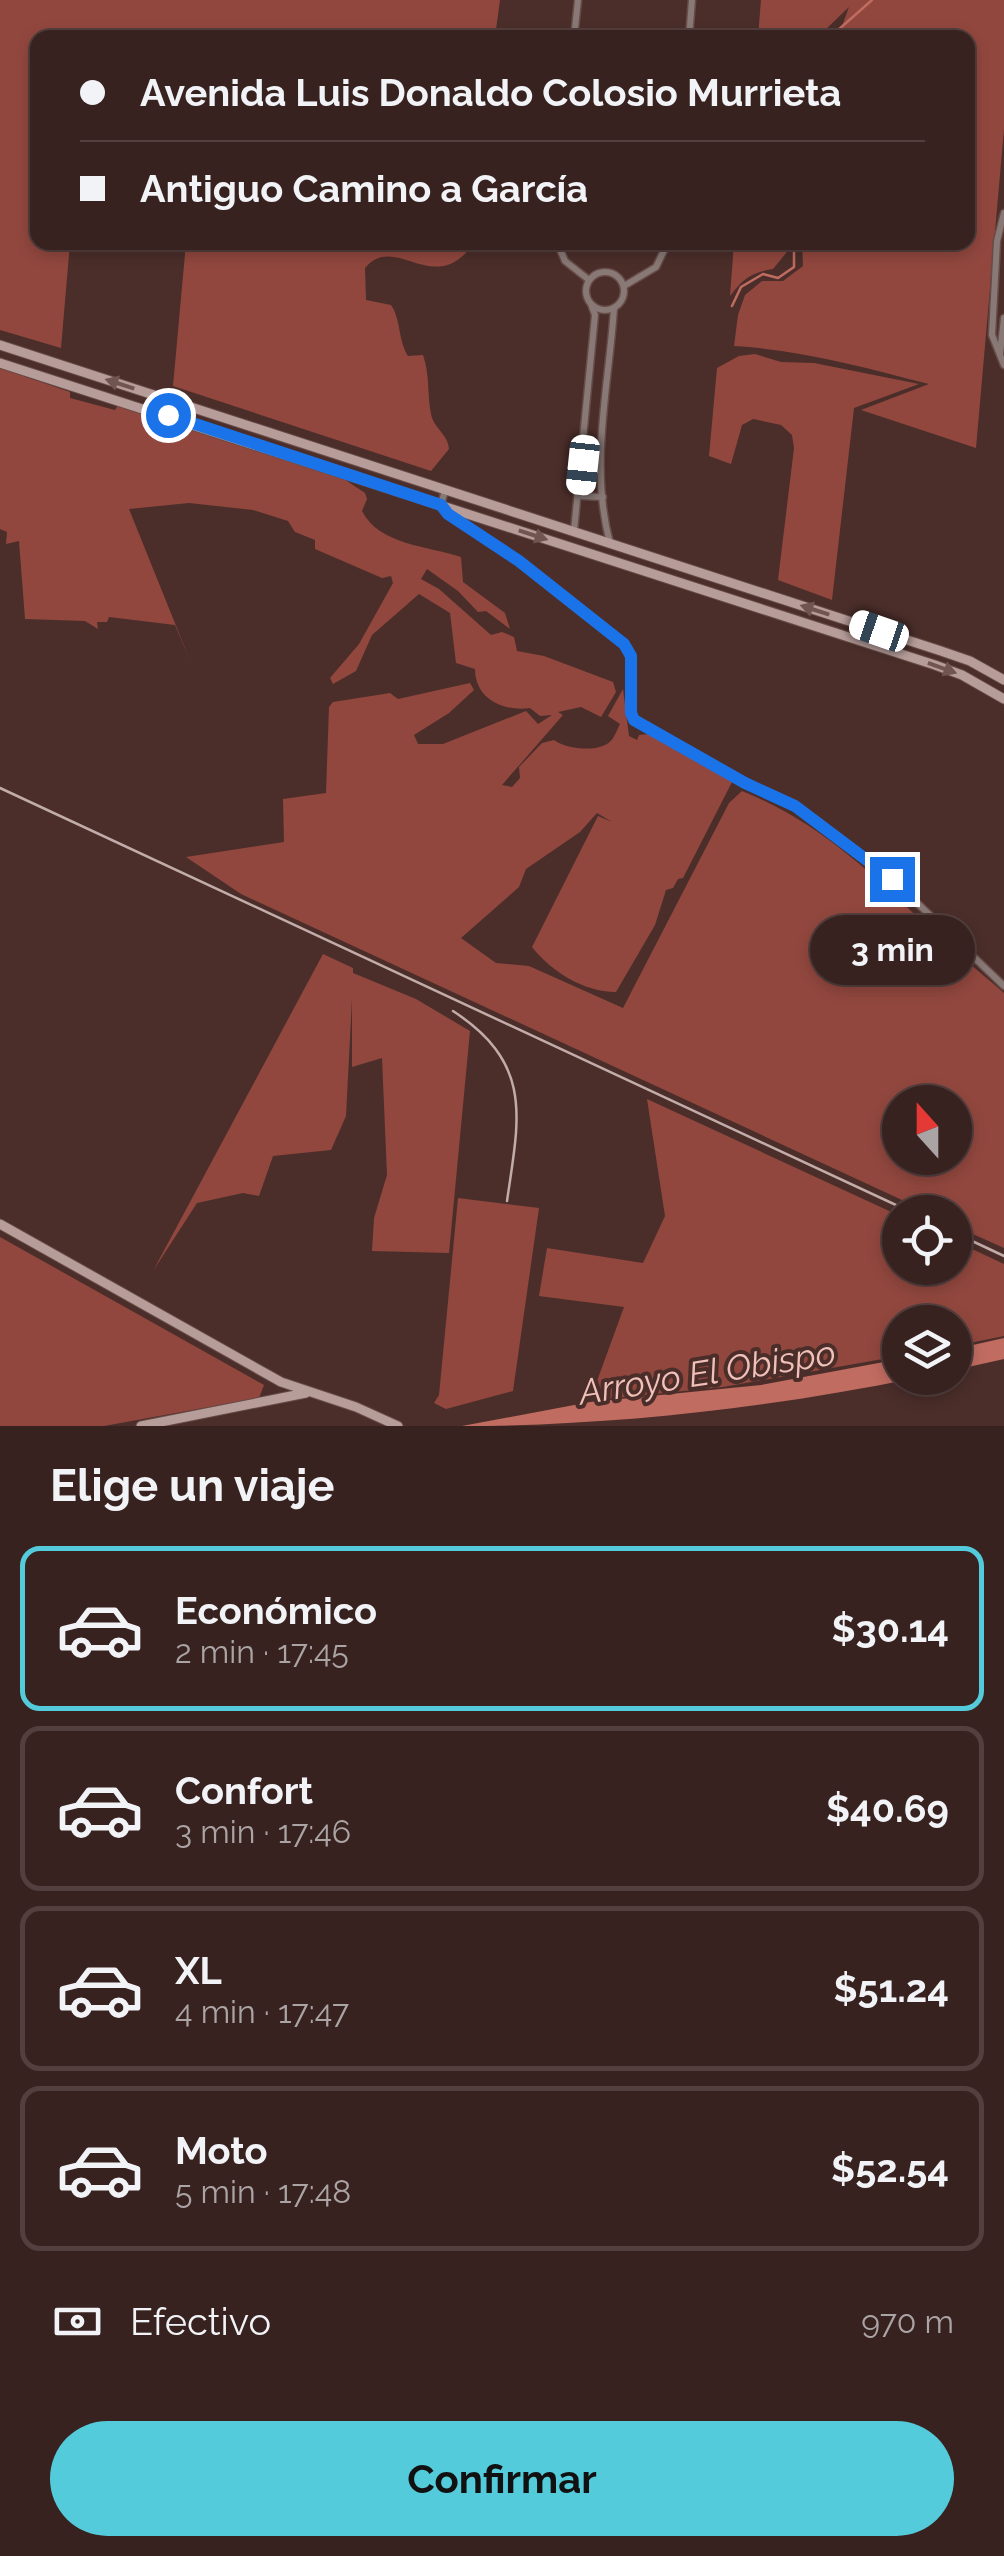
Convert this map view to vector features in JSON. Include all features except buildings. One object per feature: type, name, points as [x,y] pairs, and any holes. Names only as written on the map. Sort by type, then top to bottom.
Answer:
[{"type":"main road","points":[[0,345],[970,661],[1004,680]]},
{"type":"main road","points":[[0,362],[896,652],[962,675],[1004,699]]},
{"type":"main road","points":[[896,652],[901,638]]},
{"type":"main road","points":[[0,1224],[262,1372],[398,1426]]},
{"type":"main road","points":[[141,1426],[308,1393]]},
{"type":"street","points":[[575,30],[578,0]]},
{"type":"street","points":[[689,30],[692,0]]},
{"type":"street","points":[[1004,215],[997,241],[992,335],[1004,366]]},
{"type":"street","points":[[561,250],[565,261],[589,280]]},
{"type":"street","points":[[624,286],[656,268],[664,250]]},
{"type":"street","points":[[574,532],[595,315],[586,292],[589,280],[605,272],[617,276],[624,286],[622,299],[614,308],[601,417],[603,497],[610,543]]},
{"type":"street","points":[[591,304],[602,309],[614,308]]},
{"type":"street","points":[[1002,356],[1004,318]]},
{"type":"street","points":[[446,490],[441,505],[448,514],[519,561],[624,644],[631,656],[634,720],[745,783],[795,806],[892,879],[1004,986]]},
{"type":"street","points":[[580,496],[603,497]]},
{"type":"shaded area","points":[[0,0],[500,0],[496,30],[30,30],[30,250],[69,250],[61,348],[0,330]]},
{"type":"shaded area","points":[[761,0],[1004,0],[1004,129],[976,448],[861,410],[929,384],[808,355],[734,346],[745,295],[762,281],[783,281],[803,266],[802,250],[975,250],[975,30],[841,30],[849,7],[825,30],[759,30]]},
{"type":"shaded area","points":[[185,250],[467,250],[444,266],[389,256],[365,268],[366,300],[391,305],[408,356],[423,355],[431,414],[449,449],[431,471],[173,386]]},
{"type":"shaded area","points":[[733,250],[789,250],[773,269],[748,278],[730,296]]},
{"type":"shaded area","points":[[755,354],[781,362],[814,363],[919,384],[854,408],[832,600],[778,580],[794,448],[792,435],[781,425],[753,419],[742,425],[731,464],[709,456],[717,368],[739,356]]},
{"type":"shaded area","points":[[0,368],[70,392],[70,398],[115,410],[118,405],[344,479],[365,493],[362,511],[380,531],[406,543],[461,557],[463,582],[505,613],[510,629],[486,611],[478,612],[458,591],[427,569],[421,579],[439,589],[491,635],[502,632],[514,637],[517,651],[544,656],[613,682],[616,692],[601,717],[581,707],[558,712],[563,715],[502,785],[512,787],[520,778],[519,767],[542,743],[554,740],[586,749],[608,744],[620,724],[608,716],[623,689],[629,736],[637,740],[639,735],[649,734],[732,782],[683,878],[666,890],[655,925],[616,992],[592,988],[569,978],[532,947],[598,816],[612,822],[597,813],[580,832],[526,869],[519,887],[461,938],[496,963],[529,966],[623,1008],[729,803],[742,791],[795,817],[864,868],[1004,993],[1004,1248],[972,1234],[972,1195],[891,1195],[241,894],[186,857],[284,842],[283,799],[326,793],[329,707],[333,702],[390,693],[398,699],[470,683],[474,690],[449,713],[414,735],[418,744],[443,744],[526,711],[538,724],[552,715],[540,716],[530,708],[510,708],[486,696],[475,669],[456,663],[450,613],[419,594],[372,635],[356,671],[333,684],[330,678],[359,644],[393,583],[391,576],[382,578],[315,549],[315,540],[295,532],[288,521],[253,510],[189,503],[129,509],[191,663],[175,625],[109,617],[107,622],[97,622],[98,629],[85,621],[25,619],[19,541],[6,544],[7,532],[0,529]]},
{"type":"shaded area","points":[[323,954],[353,968],[353,973],[416,999],[470,1031],[449,1253],[372,1251],[374,1218],[387,1175],[382,1058],[352,1067],[352,999],[346,1116],[331,1150],[273,1156],[259,1196],[243,1193],[197,1203],[153,1271]]},
{"type":"shaded area","points":[[647,1099],[882,1208],[882,1285],[972,1285],[972,1249],[1004,1264],[1004,1336],[972,1343],[972,1305],[882,1305],[882,1359],[723,1387],[596,1400],[593,1392],[624,1307],[539,1296],[547,1248],[643,1263],[665,1216]]},
{"type":"shaded area","points":[[458,1198],[539,1208],[513,1391],[446,1409],[434,1403],[439,1395]]},
{"type":"shaded area","points":[[0,1237],[264,1385],[259,1398],[104,1426],[0,1426]]},
{"type":"shaded area","points":[[1004,1338],[1004,1359],[972,1366],[972,1345]]},
{"type":"shaded area","points":[[882,1362],[882,1384],[804,1398],[576,1423],[462,1426],[590,1402],[761,1385]]},
{"type":"waterway","points":[[838,30],[872,0]]},
{"type":"waterway","points":[[732,306],[741,287],[763,274],[778,278],[794,267],[794,250]]},
{"type":"railway","points":[[0,788],[882,1199]]},
{"type":"railway","points":[[453,1011],[479,1031],[497,1051],[509,1073],[517,1118],[507,1201]]},
{"type":"railway","points":[[972,1241],[1004,1256]]},
{"type":"route","points":[[168,415],[441,505],[624,644],[631,656],[634,720],[756,789],[787,801],[892,879]]},
{"type":"water label","name":"Arroyo El Obispo","points":[[707,1372]]}]
